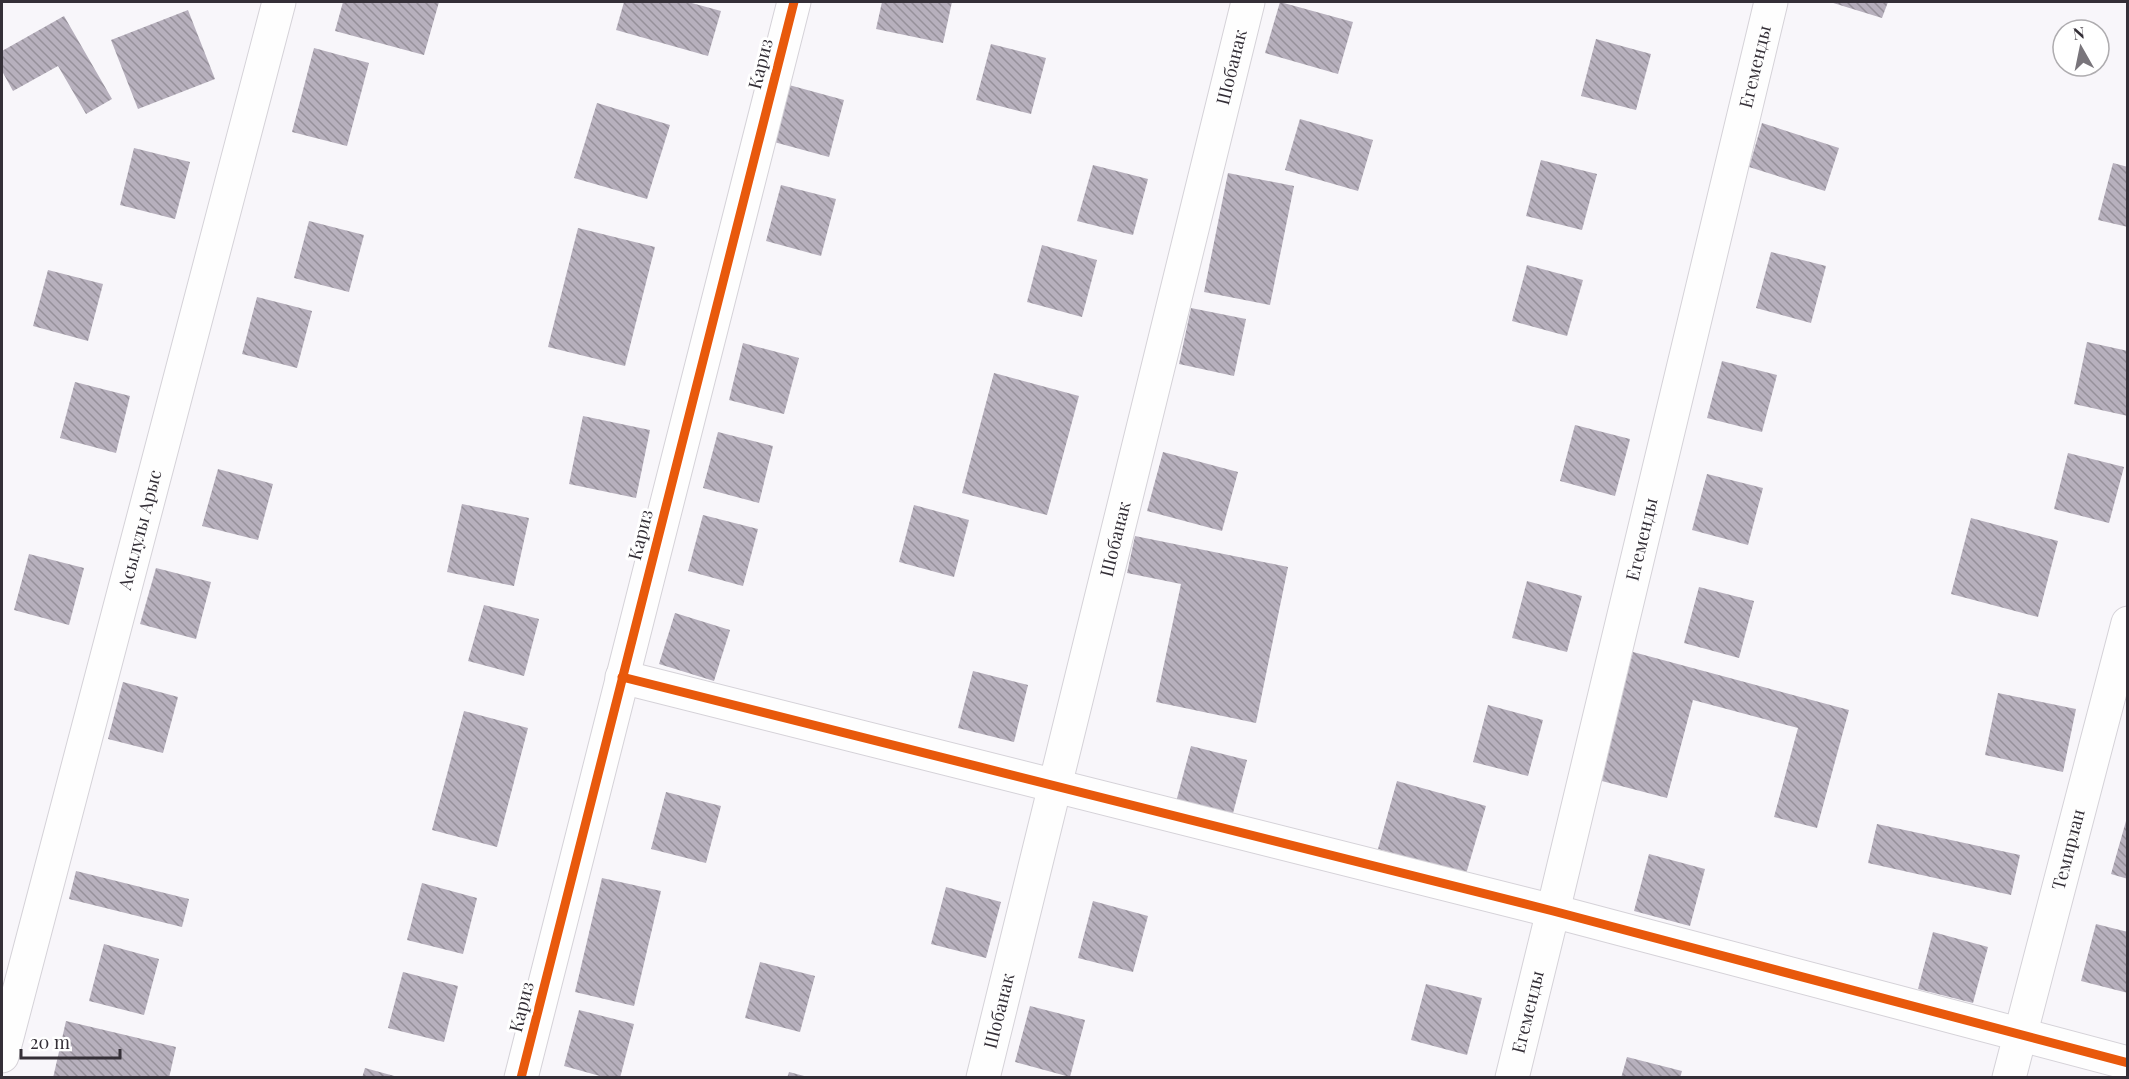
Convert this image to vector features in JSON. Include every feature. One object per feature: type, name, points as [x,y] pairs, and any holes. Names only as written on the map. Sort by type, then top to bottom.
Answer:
[{"type":"street","name":"Асылулы Арыс","points":[[2,1056],[279,2]]},
{"type":"street","name":"Кариз","points":[[521,1077],[794,2]]},
{"type":"street","name":"Шобанак","points":[[983,1077],[1248,2]]},
{"type":"street","name":"Егеменды","points":[[1512,1077],[1554,911],[1771,2]]},
{"type":"street","name":"Темирлан","points":[[2009,1077],[2127,623]]},
{"type":"street","points":[[622,677],[1554,911],[2127,1063]]},
{"type":"building","points":[[343,2],[439,2],[424,55],[335,31]]},
{"type":"building","points":[[624,2],[688,2],[721,11],[708,56],[616,30]]},
{"type":"building","points":[[882,2],[952,2],[943,43],[876,29]]},
{"type":"building","points":[[1280,2],[1353,22],[1338,74],[1265,53]]},
{"type":"building","points":[[1830,2],[1888,2],[1882,18]]},
{"type":"building","points":[[188,10],[215,79],[138,109],[111,40]]},
{"type":"building","points":[[64,16],[112,99],[86,114],[58,66],[13,91],[2,71],[2,51]]},
{"type":"building","points":[[1596,39],[1651,54],[1636,110],[1581,96]]},
{"type":"building","points":[[991,44],[1046,58],[1031,114],[976,100]]},
{"type":"building","points":[[314,48],[369,63],[347,146],[292,132]]},
{"type":"building","points":[[789,85],[844,100],[829,157],[774,142]]},
{"type":"building","points":[[597,103],[670,125],[647,199],[574,178]]},
{"type":"building","points":[[1300,119],[1373,140],[1358,191],[1285,170]]},
{"type":"building","points":[[1762,123],[1839,148],[1825,191],[1749,167]]},
{"type":"building","points":[[134,148],[190,162],[175,219],[120,205]]},
{"type":"building","points":[[1541,160],[1597,174],[1582,230],[1526,216]]},
{"type":"building","points":[[2113,163],[2128,167],[2128,227],[2098,220]]},
{"type":"building","points":[[1093,165],[1148,179],[1133,235],[1077,221]]},
{"type":"building","points":[[1228,173],[1294,186],[1270,305],[1204,292]]},
{"type":"building","points":[[781,185],[836,199],[821,256],[766,241]]},
{"type":"building","points":[[309,221],[364,235],[349,292],[294,278]]},
{"type":"building","points":[[578,228],[655,247],[625,366],[548,347]]},
{"type":"building","points":[[1042,245],[1097,260],[1082,317],[1027,302]]},
{"type":"building","points":[[1771,252],[1826,266],[1811,323],[1756,308]]},
{"type":"building","points":[[1527,265],[1583,280],[1567,336],[1512,321]]},
{"type":"building","points":[[48,270],[103,284],[88,341],[33,326]]},
{"type":"building","points":[[257,297],[312,311],[297,368],[242,354]]},
{"type":"building","points":[[1191,308],[1246,319],[1234,376],[1179,364]]},
{"type":"building","points":[[2087,342],[2128,351],[2128,416],[2074,404]]},
{"type":"building","points":[[743,343],[799,358],[784,414],[729,400]]},
{"type":"building","points":[[1722,361],[1777,375],[1762,432],[1707,418]]},
{"type":"building","points":[[994,373],[1079,396],[1047,515],[962,493]]},
{"type":"building","points":[[75,382],[130,396],[116,453],[60,438]]},
{"type":"building","points":[[583,416],[650,430],[636,498],[569,484]]},
{"type":"building","points":[[1575,425],[1630,439],[1615,496],[1560,481]]},
{"type":"building","points":[[718,432],[773,446],[759,503],[703,488]]},
{"type":"building","points":[[1163,452],[1238,472],[1222,531],[1147,511]]},
{"type":"building","points":[[2068,453],[2124,467],[2109,523],[2054,509]]},
{"type":"building","points":[[218,469],[273,484],[258,540],[202,526]]},
{"type":"building","points":[[1707,474],[1763,488],[1748,545],[1692,530]]},
{"type":"building","points":[[462,504],[529,518],[514,586],[447,572]]},
{"type":"building","points":[[914,505],[969,520],[954,577],[899,562]]},
{"type":"building","points":[[703,515],[758,529],[743,586],[688,571]]},
{"type":"building","points":[[1971,518],[2058,541],[2038,617],[1951,594]]},
{"type":"building","points":[[1135,536],[1288,567],[1256,723],[1156,702],[1181,584],[1127,573]]},
{"type":"building","points":[[29,554],[84,568],[69,625],[14,610]]},
{"type":"building","points":[[156,568],[211,582],[196,639],[140,624]]},
{"type":"building","points":[[1527,581],[1582,596],[1567,652],[1512,638]]},
{"type":"building","points":[[1699,587],[1754,601],[1739,658],[1684,643]]},
{"type":"building","points":[[484,605],[539,619],[524,676],[468,661]]},
{"type":"building","points":[[675,613],[730,630],[714,681],[659,664]]},
{"type":"building","points":[[1633,652],[1849,710],[1817,828],[1774,817],[1798,728],[1693,700],[1667,798],[1598,780]]},
{"type":"building","points":[[973,671],[1028,685],[1014,742],[958,728]]},
{"type":"building","points":[[123,682],[178,697],[163,753],[108,739]]},
{"type":"building","points":[[1998,693],[2076,709],[2063,772],[1985,755]]},
{"type":"building","points":[[1488,705],[1543,720],[1528,776],[1473,762]]},
{"type":"building","points":[[464,711],[528,728],[497,847],[432,830]]},
{"type":"building","points":[[1191,746],[1247,760],[1232,817],[1176,802]]},
{"type":"building","points":[[1397,781],[1486,806],[1466,874],[1378,849]]},
{"type":"building","points":[[666,792],[721,806],[706,863],[651,849]]},
{"type":"building","points":[[2128,814],[2128,879],[2111,874]]},
{"type":"building","points":[[1877,824],[2020,855],[2011,895],[1868,863]]},
{"type":"building","points":[[1649,854],[1705,869],[1690,926],[1634,911]]},
{"type":"building","points":[[76,871],[189,899],[182,927],[69,899]]},
{"type":"building","points":[[602,878],[661,891],[634,1006],[575,992]]},
{"type":"building","points":[[422,883],[477,898],[463,954],[407,940]]},
{"type":"building","points":[[946,887],[1001,902],[986,958],[931,944]]},
{"type":"building","points":[[1093,901],[1148,916],[1133,972],[1078,958]]},
{"type":"building","points":[[2096,924],[2128,932],[2128,993],[2081,981]]},
{"type":"building","points":[[1933,932],[1988,947],[1973,1003],[1918,989]]},
{"type":"building","points":[[104,944],[159,959],[144,1015],[89,1001]]},
{"type":"building","points":[[760,962],[815,976],[800,1032],[745,1018]]},
{"type":"building","points":[[403,972],[458,986],[444,1042],[388,1028]]},
{"type":"building","points":[[1426,984],[1482,998],[1467,1055],[1411,1040]]},
{"type":"building","points":[[1030,1006],[1085,1020],[1070,1077],[1015,1062]]},
{"type":"building","points":[[579,1010],[634,1024],[620,1078],[607,1078],[564,1066]]},
{"type":"building","points":[[66,1021],[176,1047],[169,1078],[53,1078]]},
{"type":"building","points":[[1627,1057],[1682,1071],[1680,1078],[1621,1078]]},
{"type":"building","points":[[365,1068],[398,1077],[398,1078],[362,1078]]},
{"type":"building","points":[[789,1072],[808,1077],[808,1078],[787,1078]]},
{"type":"cycle path","points":[[521,1078],[794,2]]},
{"type":"cycle path","points":[[622,677],[1553,911],[2128,1063]]}]
